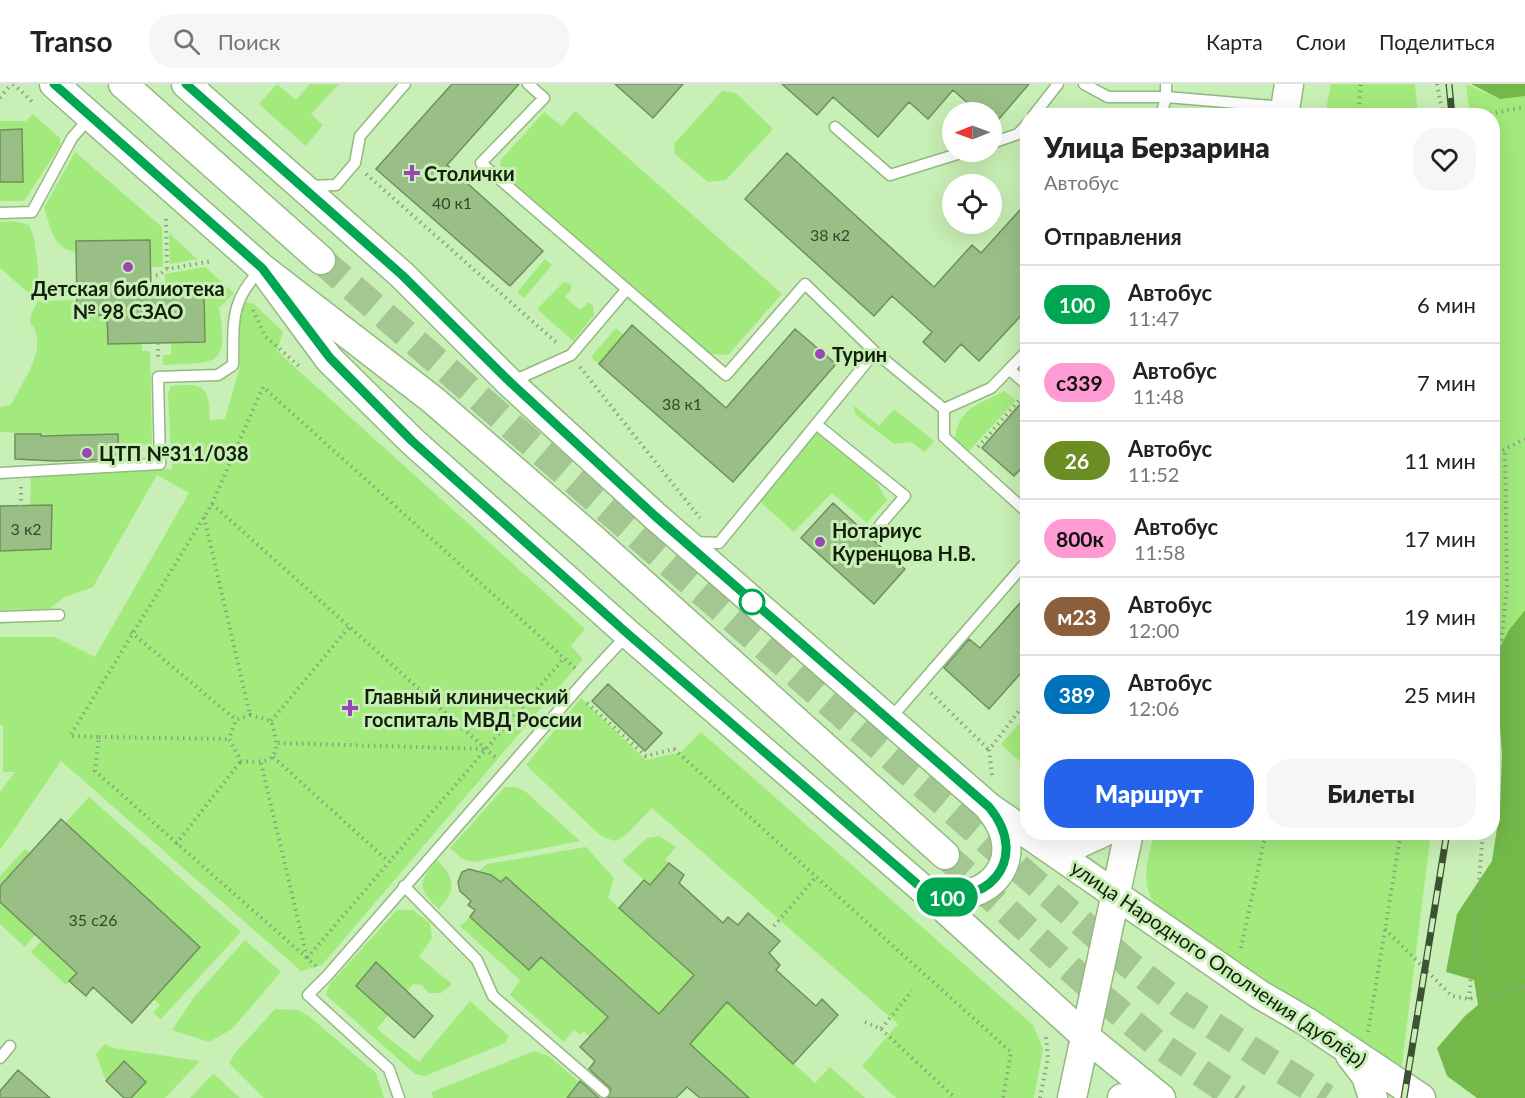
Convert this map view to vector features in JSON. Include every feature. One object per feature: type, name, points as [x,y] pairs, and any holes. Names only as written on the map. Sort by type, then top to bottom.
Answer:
[{"type":"street","points":[[54,84],[262,268],[433,400],[600,544],[945,855]]},
{"type":"street","points":[[123,84],[321,260]]},
{"type":"street","name":"улица Народного Ополчения (дублёр)","points":[[186,84],[402,275],[510,382],[686,542],[989,807],[1020,828]]},
{"type":"street","points":[[262,268],[330,358],[412,441],[628,634],[924,890],[1086,1037],[1161,1098]]},
{"type":"street","points":[[924,890],[954,897],[982,891],[992,883],[1001,869],[1006,845],[1005,831],[989,807]]},
{"type":"street","points":[[1040,841],[1076,845],[1087,840]]},
{"type":"street","points":[[1072,1098],[1128,840]]},
{"type":"street","name":"улица Народного Ополчения (дублёр)","points":[[1040,841],[1259,994],[1341,1044],[1421,1098]]},
{"type":"street","points":[[1341,1044],[1366,1076],[1373,1098]]},
{"type":"street","points":[[1122,1098],[1138,1098]]},
{"type":"lane","points":[[303,186],[336,185],[355,163],[360,136],[405,84]]},
{"type":"lane","points":[[528,84],[543,98],[481,163],[726,375],[805,284],[875,352],[944,409]]},
{"type":"lane","points":[[1039,108],[1058,84]]},
{"type":"lane","points":[[1084,84],[1108,97],[1166,96],[1286,102]]},
{"type":"lane","points":[[1163,108],[1166,84]]},
{"type":"lane","points":[[0,213],[32,212],[72,138],[91,117]]},
{"type":"lane","points":[[835,127],[890,175],[942,159]]},
{"type":"lane","points":[[1002,140],[1020,132]]},
{"type":"lane","points":[[0,472],[160,464],[158,376],[218,375],[233,365],[234,311],[243,288],[262,268]]},
{"type":"lane","points":[[510,382],[571,355],[627,289]]},
{"type":"lane","points":[[686,542],[719,543],[875,352]]},
{"type":"lane","points":[[944,409],[991,388],[1020,358]]},
{"type":"lane","points":[[1009,369],[1020,379]]},
{"type":"lane","points":[[944,409],[944,437],[1020,506]]},
{"type":"lane","points":[[816,423],[905,496],[880,525]]},
{"type":"lane","points":[[870,704],[896,712],[1020,569]]},
{"type":"lane","points":[[0,617],[59,615]]},
{"type":"lane","points":[[399,1098],[389,1069],[308,994],[327,976],[628,634]]},
{"type":"lane","points":[[404,886],[477,960],[493,996],[604,1092]]},
{"type":"lane","points":[[0,1058],[10,1046]]},
{"type":"path","points":[[0,98],[11,84]]},
{"type":"path","points":[[1358,108],[1360,84]]},
{"type":"path","points":[[1437,84],[1442,108]]},
{"type":"path","points":[[1500,112],[1525,107]]},
{"type":"path","points":[[355,163],[571,355],[719,543]]},
{"type":"path","points":[[166,219],[166,269]]},
{"type":"path","points":[[150,276],[159,275],[166,269],[213,261]]},
{"type":"path","points":[[229,739],[70,736],[131,632],[212,504],[263,387],[587,678]]},
{"type":"path","points":[[968,459],[1020,400]]},
{"type":"path","points":[[1500,452],[1525,439]]},
{"type":"path","points":[[1500,656],[1507,586],[1505,449]]},
{"type":"path","points":[[212,504],[508,768]]},
{"type":"path","points":[[204,517],[250,715]]},
{"type":"path","points":[[271,721],[350,626]]},
{"type":"path","points":[[131,632],[236,720]]},
{"type":"path","points":[[307,958],[564,658]]},
{"type":"path","points":[[922,684],[988,750],[992,779]]},
{"type":"path","points":[[575,692],[646,756],[674,749],[1011,1052],[1003,1098]]},
{"type":"path","points":[[988,750],[1020,709]]},
{"type":"path","points":[[236,720],[250,715],[271,721]]},
{"type":"path","points":[[236,720],[229,739],[241,761]]},
{"type":"path","points":[[241,761],[261,763],[273,757],[278,742],[271,721]]},
{"type":"path","points":[[99,737],[95,771],[327,976]]},
{"type":"path","points":[[278,742],[486,749]]},
{"type":"path","points":[[273,757],[388,861]]},
{"type":"path","points":[[176,844],[241,761]]},
{"type":"path","points":[[261,763],[307,958]]},
{"type":"path","points":[[1241,948],[1264,840]]},
{"type":"path","points":[[1368,1032],[1400,840]]},
{"type":"path","points":[[1469,999],[1483,840]]},
{"type":"path","points":[[774,926],[816,876]]},
{"type":"path","points":[[1385,929],[1452,996],[1469,999],[1525,987]]},
{"type":"path","points":[[880,1029],[912,991]]},
{"type":"path","points":[[865,1022],[880,1029],[955,1098]]},
{"type":"green space","points":[[277,84],[296,100],[310,84],[339,84],[311,114],[323,125],[306,146],[259,104]]},
{"type":"green space","points":[[1331,84],[1415,84],[1417,108],[1326,108]]},
{"type":"green space","points":[[1466,84],[1500,99],[1525,96],[1525,610],[1509,630],[1500,647],[1500,108],[1469,108]]},
{"type":"green space","points":[[1471,84],[1525,84],[1525,96],[1500,99]]},
{"type":"green space","points":[[722,91],[736,93],[773,129],[726,180],[708,182],[675,154],[674,144]]},
{"type":"green space","points":[[575,111],[782,294],[728,355],[711,354],[501,172],[500,161],[544,112],[562,126]]},
{"type":"green space","points":[[33,114],[60,138],[60,146],[24,201],[0,201],[0,182],[23,181],[22,130],[0,130],[0,121],[26,121]]},
{"type":"green space","points":[[75,152],[162,227],[163,267],[150,267],[150,240],[76,241],[76,252],[68,250],[57,241],[44,208]]},
{"type":"green space","points":[[14,221],[29,225],[34,237],[38,266],[38,301],[0,268],[0,222]]},
{"type":"green space","points":[[169,233],[197,259],[170,264]]},
{"type":"green space","points":[[545,259],[552,265],[524,298],[517,292]]},
{"type":"green space","points":[[205,267],[234,293],[219,308],[222,328],[220,352],[208,361],[163,365],[163,355],[171,355],[171,343],[205,342],[204,294],[151,294],[150,284],[165,284],[165,274]]},
{"type":"green space","points":[[564,282],[571,284],[571,290],[565,297],[580,310],[589,302],[593,306],[594,315],[573,341],[537,309]]},
{"type":"green space","points":[[77,300],[77,316],[107,315],[108,344],[142,343],[142,351],[150,351],[152,445],[119,446],[118,434],[54,435],[0,432],[0,407],[11,405],[36,353],[36,332],[30,323],[31,314],[38,301]]},
{"type":"green space","points":[[246,302],[254,304],[283,332],[277,351],[585,629],[571,646],[583,659],[322,965],[301,971],[61,761],[0,850],[0,792],[15,772],[3,772],[3,725],[0,725],[0,637],[55,637],[95,657],[189,493],[157,475],[93,587],[65,597],[49,609],[0,610],[0,551],[51,549],[52,505],[30,505],[31,477],[172,469],[168,394],[171,386],[198,386],[206,394],[210,420],[225,419],[240,366],[239,311]]},
{"type":"green space","points":[[616,328],[624,335],[599,364],[591,357]]},
{"type":"green space","points":[[1004,391],[1016,400],[969,451],[955,439],[957,428],[965,413]]},
{"type":"green space","points":[[854,406],[879,426],[894,409],[934,441],[925,452],[911,442],[894,444],[855,414]]},
{"type":"green space","points":[[815,431],[875,480],[887,500],[867,523],[832,493],[794,532],[757,499]]},
{"type":"green space","points":[[1525,610],[1525,1098],[1477,1098],[1447,1076],[1437,1048],[1465,1016],[1478,1005],[1474,980],[1446,972],[1457,914],[1492,861],[1495,840],[1500,840],[1502,755],[1500,647],[1509,630]]},
{"type":"green space","points":[[581,698],[646,760],[681,752],[701,732],[1033,1025],[1043,1049],[1034,1098],[896,1098],[862,1066],[898,1024],[652,808],[625,836],[614,841],[601,836],[526,765]]},
{"type":"green space","points":[[1020,723],[1020,762],[1001,744]]},
{"type":"green space","points":[[505,787],[516,787],[526,792],[580,841],[474,862],[462,859],[450,848]]},
{"type":"green space","points":[[89,797],[241,932],[161,1019],[153,1013],[160,1005],[153,999],[200,947],[65,823]]},
{"type":"green space","points":[[659,836],[676,847],[665,860],[669,863],[650,885],[622,861],[647,838]]},
{"type":"green space","points":[[1152,840],[1430,840],[1401,1071],[1157,906],[1151,898],[1146,880]]},
{"type":"green space","points":[[586,847],[614,878],[608,898],[694,976],[659,1015],[507,877],[501,882],[478,872],[487,864]]},
{"type":"green space","points":[[25,849],[30,853],[0,886],[0,876]]},
{"type":"green space","points":[[437,860],[448,873],[451,884],[449,896],[439,909],[427,896],[423,885],[426,874]]},
{"type":"green space","points":[[0,902],[35,935],[25,947],[0,924]]},
{"type":"green space","points":[[397,910],[413,910],[430,923],[432,938],[419,957],[452,984],[441,993],[429,993],[421,985],[413,984],[377,1029],[419,1062],[470,1001],[509,1036],[505,1043],[425,1076],[415,1074],[326,995],[329,985]]},
{"type":"green space","points":[[470,917],[529,969],[541,957],[613,1022],[590,1037],[584,1031],[580,1035],[574,1030],[564,1042],[510,995],[520,980],[460,926]]},
{"type":"green space","points":[[42,940],[77,973],[66,985],[31,952]]},
{"type":"green space","points":[[245,940],[281,972],[232,1029],[209,1042],[172,1030],[195,996]]},
{"type":"green space","points":[[727,1002],[815,1083],[830,1067],[865,1098],[749,1098],[690,1044]]},
{"type":"green space","points":[[275,1009],[298,1010],[310,1017],[376,1073],[384,1098],[264,1098],[229,1063],[236,1052]]},
{"type":"green space","points":[[105,1044],[113,1048],[200,1061],[165,1098],[124,1098],[106,1081],[96,1054]]},
{"type":"green space","points":[[534,1051],[549,1056],[585,1087],[574,1088],[570,1098],[433,1098],[432,1092]]},
{"type":"green space","points":[[214,1074],[240,1098],[190,1098]]},
{"type":"building","points":[[452,84],[519,84],[447,165],[543,251],[510,286],[376,169]]},
{"type":"building","points":[[615,84],[683,84],[653,118]]},
{"type":"building","points":[[782,84],[1029,84],[1002,115],[1002,102],[967,102],[953,90],[928,119],[909,102],[878,137],[833,97],[817,115]]},
{"type":"building","points":[[22,129],[23,182],[0,182],[0,130]]},
{"type":"building","points":[[787,153],[934,287],[972,245],[981,253],[998,234],[1002,234],[1002,230],[1020,210],[1020,317],[979,361],[961,344],[945,362],[923,342],[932,332],[892,296],[874,316],[745,199]]},
{"type":"building","points":[[150,240],[151,294],[204,294],[205,342],[108,344],[107,315],[77,316],[76,241]]},
{"type":"building","points":[[632,325],[726,408],[795,329],[836,364],[733,482],[599,364]]},
{"type":"building","points":[[1020,404],[1020,470],[1014,476],[982,448]]},
{"type":"building","name":"ЦТП №311/038","points":[[15,434],[41,434],[41,436],[118,434],[119,459],[55,461],[15,459]]},
{"type":"building","points":[[833,503],[905,569],[874,604],[801,538]]},
{"type":"building","points":[[52,505],[51,549],[0,551],[0,506]]},
{"type":"building","points":[[1020,603],[1020,674],[989,709],[944,668],[969,639],[980,648]]},
{"type":"building","points":[[608,684],[662,733],[645,751],[592,701]]},
{"type":"building","points":[[61,819],[200,947],[132,1023],[93,987],[86,996],[69,981],[77,973],[0,902],[0,886]]},
{"type":"building","points":[[669,863],[684,875],[679,883],[723,923],[728,917],[738,925],[748,913],[780,941],[769,953],[780,965],[776,970],[816,1006],[822,999],[838,1015],[793,1064],[727,1002],[690,1044],[749,1098],[700,1098],[687,1087],[676,1098],[608,1098],[611,1089],[589,1069],[595,1061],[580,1047],[608,1017],[541,957],[529,970],[470,917],[475,910],[468,905],[471,901],[460,891],[458,882],[462,872],[469,869],[491,875],[501,882],[506,877],[659,1014],[694,975],[619,908],[644,880],[650,885]]},
{"type":"building","points":[[376,962],[433,1016],[414,1038],[356,986]]},
{"type":"building","points":[[124,1061],[146,1082],[131,1098],[124,1098],[106,1081]]},
{"type":"building","points":[[18,1070],[50,1098],[0,1098],[0,1091]]},
{"type":"building","points":[[580,1081],[599,1098],[567,1098]]},
{"type":"tunnel","points":[[321,260],[1131,966],[1181,1005],[1326,1098]]},
{"type":"tunnel","points":[[945,855],[1105,1000],[1155,1042],[1238,1098]]},
{"type":"railway","points":[[1449,84],[1451,108]]},
{"type":"railway","points":[[1404,1098],[1446,840]]},
{"type":"bus line","name":"100","points":[[54,84],[262,268],[330,358],[412,441],[628,634],[924,890],[939,896],[968,896],[982,891],[992,883],[1001,869],[1006,845],[1005,831],[989,807],[655,516],[510,382],[402,275],[186,84]]},
{"type":"place","name":"Столички","points":[[412,173]]},
{"type":"place","name":"Детская библиотека № 98 СЗАО","points":[[128,267]]},
{"type":"place","name":"Турин","points":[[820,354]]},
{"type":"place","name":"ЦТП №311/038","points":[[87,453]]},
{"type":"place","name":"Нотариус Куренцова Н.В.","points":[[820,542]]},
{"type":"place","name":"Главный клинический госпиталь МВД России","points":[[350,708]]}]
